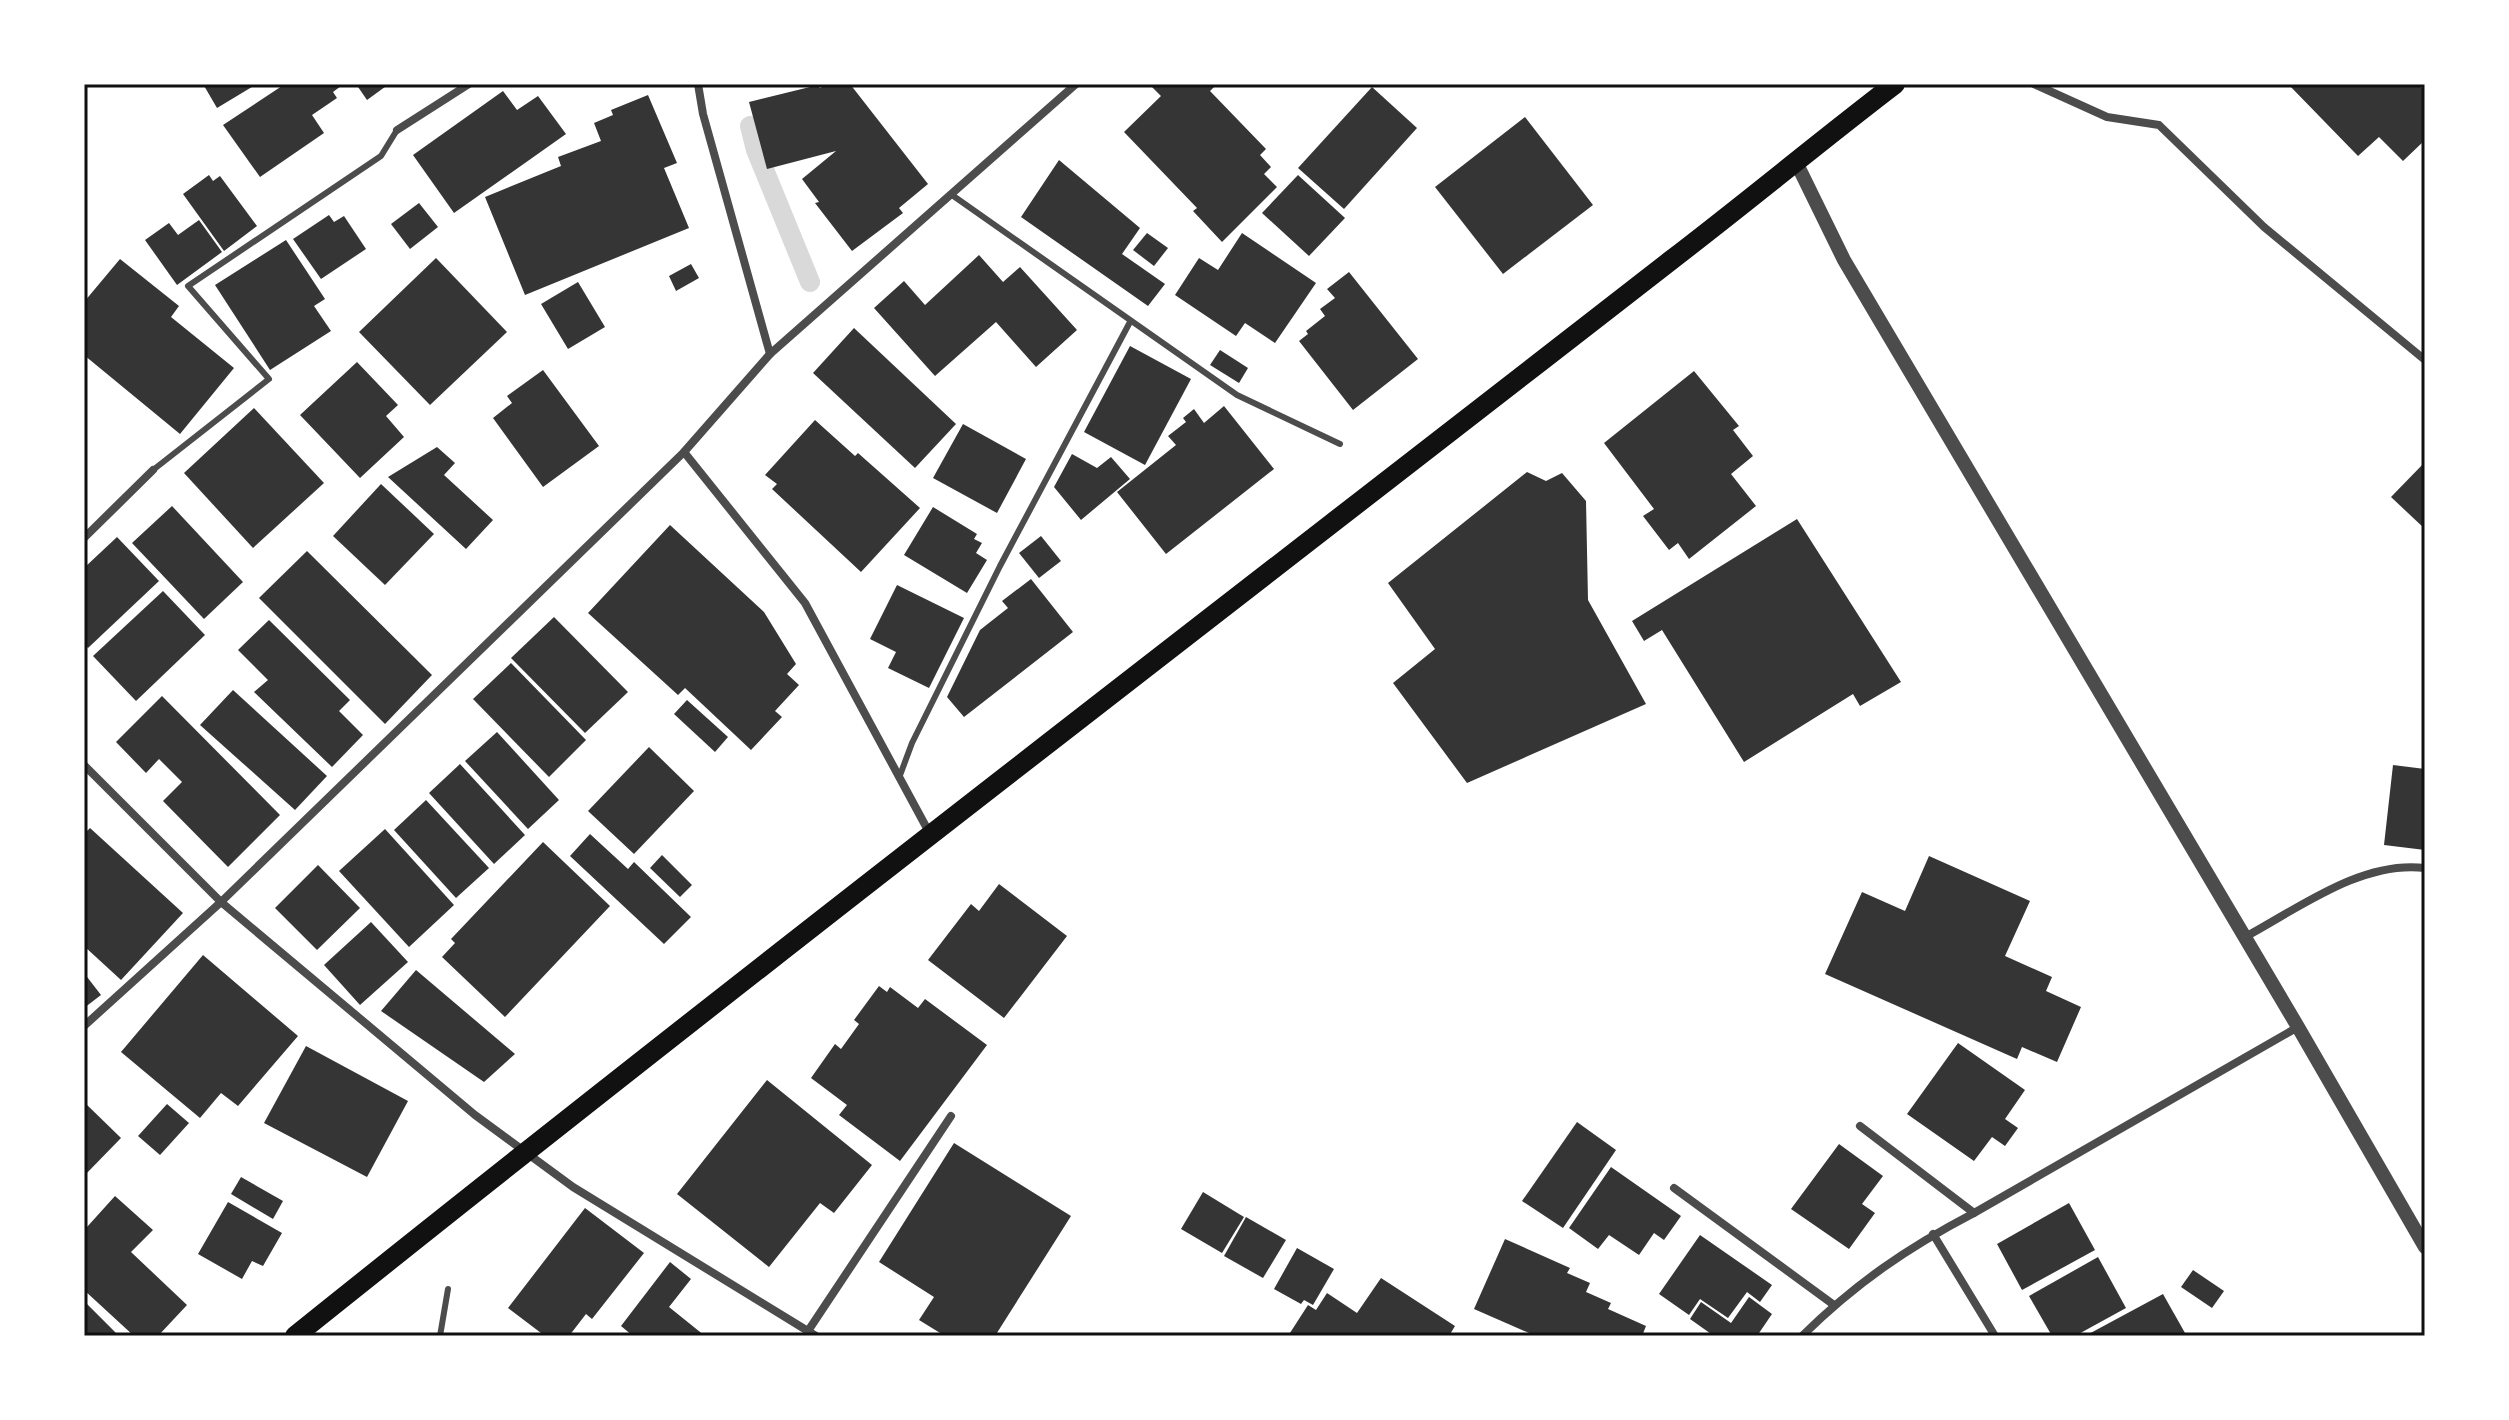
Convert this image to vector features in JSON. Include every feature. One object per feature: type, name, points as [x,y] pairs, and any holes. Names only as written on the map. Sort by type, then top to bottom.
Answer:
[{"type":"main road","points":[[295,1336],[524,1152],[1042,746],[1895,84]]},
{"type":"street","points":[[397,130],[469,84]]},
{"type":"street","points":[[698,84],[703,114],[770,354]]},
{"type":"street","points":[[84,1026],[221,902],[684,452],[770,354],[1076,84]]},
{"type":"street","points":[[2034,84],[2107,117],[2159,125],[2264,227],[2425,360]]},
{"type":"street","points":[[1796,162],[1844,260],[2425,1247]]},
{"type":"street","points":[[684,452],[805,603],[931,836]]},
{"type":"street","points":[[84,538],[153,470]]},
{"type":"street","points":[[84,765],[221,902],[475,1115],[573,1187],[812,1333],[951,1116]]},
{"type":"street","points":[[2245,937],[2358,875],[2403,865],[2425,868]]},
{"type":"street","points":[[1802,1336],[1881,1267],[1933,1234],[2298,1027]]},
{"type":"street","points":[[1860,1126],[1974,1213]]},
{"type":"street","points":[[1674,1188],[1834,1305]]},
{"type":"street","points":[[1933,1234],[1995,1336]]},
{"type":"lane","points":[[153,470],[269,379],[188,286],[381,156],[397,130]]},
{"type":"lane","points":[[952,195],[1237,395],[1340,444]]},
{"type":"lane","points":[[899,778],[912,743],[993,580],[1130,322]]},
{"type":"lane","points":[[440,1336],[448,1289]]},
{"type":"building","points":[[203,84],[257,84],[217,108]]},
{"type":"building","points":[[285,84],[341,86],[333,92],[337,98],[312,115],[324,133],[260,177],[223,125]]},
{"type":"building","points":[[356,84],[389,84],[367,100]]},
{"type":"building","points":[[826,84],[850,84],[928,184],[899,208],[903,213],[852,251],[815,203],[819,202],[802,179],[836,151],[767,169],[749,102],[818,85],[820,88]]},
{"type":"building","points":[[1149,84],[1217,84],[1210,91],[1266,149],[1260,155],[1271,167],[1264,174],[1277,187],[1222,242],[1193,211],[1197,208],[1124,132],[1161,96]]},
{"type":"building","points":[[2288,84],[2418,84],[2425,91],[2425,140],[2403,161],[2379,137],[2358,156]]},
{"type":"building","points":[[1372,87],[1417,128],[1344,209],[1298,168]]},
{"type":"building","points":[[503,91],[517,110],[538,96],[566,134],[454,213],[413,155]]},
{"type":"building","points":[[648,95],[677,163],[664,168],[689,228],[525,295],[485,197],[561,166],[558,157],[601,141],[594,123],[613,115],[611,110]]},
{"type":"building","points":[[1525,117],[1593,205],[1503,274],[1435,187]]},
{"type":"building","points":[[1059,160],[1140,228],[1122,254],[1165,284],[1148,306],[1021,217]]},
{"type":"building","points":[[209,175],[213,181],[220,176],[257,226],[224,251],[183,194]]},
{"type":"building","points":[[1298,175],[1345,218],[1309,256],[1262,213]]},
{"type":"building","points":[[419,203],[438,227],[410,249],[391,224]]},
{"type":"building","points":[[329,215],[334,222],[344,216],[366,249],[321,279],[293,239]]},
{"type":"building","points":[[199,220],[222,252],[177,285],[145,240],[169,223],[178,235]]},
{"type":"building","points":[[1147,233],[1168,248],[1154,266],[1133,250]]},
{"type":"building","points":[[1242,233],[1316,283],[1275,343],[1245,323],[1236,336],[1175,295],[1199,258],[1218,270]]},
{"type":"building","points":[[286,240],[325,299],[314,306],[331,331],[270,370],[215,285]]},
{"type":"building","points":[[979,255],[1003,282],[1020,267],[1077,330],[1036,367],[996,322],[935,376],[874,308],[904,281],[925,305]]},
{"type":"building","points":[[436,258],[507,332],[430,405],[359,332]]},
{"type":"building","points":[[120,259],[179,306],[171,317],[234,368],[180,434],[84,355],[84,302]]},
{"type":"building","points":[[691,264],[699,278],[676,291],[669,276]]},
{"type":"building","points":[[1349,272],[1418,359],[1353,410],[1299,341],[1325,316],[1320,309],[1335,298],[1327,289]]},
{"type":"building","points":[[578,282],[605,327],[568,349],[541,304]]},
{"type":"building","points":[[854,328],[956,424],[915,468],[813,373]]},
{"type":"building","points":[[1130,346],[1191,379],[1145,465],[1084,432]]},
{"type":"building","points":[[1220,350],[1248,368],[1239,383],[1210,365]]},
{"type":"building","points":[[357,362],[398,405],[386,416],[404,437],[360,478],[300,415]]},
{"type":"building","points":[[543,370],[599,446],[543,487],[493,418],[512,403],[507,396]]},
{"type":"building","points":[[1694,371],[1739,426],[1733,430],[1753,456],[1731,474],[1756,506],[1689,559],[1678,543],[1669,550],[1643,516],[1654,509],[1604,443]]},
{"type":"building","points":[[1224,406],[1274,469],[1166,554],[1117,492],[1176,445],[1168,436],[1186,422],[1183,418],[1194,409],[1204,423]]},
{"type":"building","points":[[254,408],[324,483],[253,548],[184,473]]},
{"type":"building","points":[[815,420],[920,508],[861,572],[772,489],[777,484],[765,475]]},
{"type":"building","points":[[963,424],[1026,459],[997,513],[933,478]]},
{"type":"building","points":[[437,447],[455,463],[444,475],[493,520],[466,549],[388,477]]},
{"type":"building","points":[[1072,454],[1097,468],[1111,457],[1130,479],[1081,520],[1054,487]]},
{"type":"building","points":[[2425,462],[2425,529],[2391,497]]},
{"type":"building","points":[[1527,472],[1546,481],[1562,473],[1586,501],[1588,600],[1646,704],[1467,783],[1393,683],[1435,649],[1388,583]]},
{"type":"building","points":[[381,484],[434,534],[385,585],[333,536]]},
{"type":"building","points":[[172,506],[243,582],[204,619],[132,543]]},
{"type":"building","points":[[933,507],[977,534],[974,539],[982,543],[976,553],[987,560],[967,593],[904,555]]},
{"type":"building","points":[[1797,519],[1901,682],[1860,706],[1853,694],[1744,762],[1662,630],[1644,641],[1632,621]]},
{"type":"building","points":[[670,525],[764,612],[796,664],[787,674],[799,685],[775,711],[782,717],[751,750],[685,688],[678,695],[588,613]]},
{"type":"building","points":[[1041,536],[1061,561],[1039,578],[1019,553]]},
{"type":"building","points":[[117,537],[159,581],[88,648],[84,644],[84,568]]},
{"type":"building","points":[[307,551],[432,675],[385,724],[259,598]]},
{"type":"building","points":[[1031,579],[1073,632],[964,717],[947,697],[980,630],[1008,608],[1002,601]]},
{"type":"building","points":[[897,585],[964,618],[929,688],[888,668],[896,652],[870,639]]},
{"type":"building","points":[[163,591],[205,635],[136,701],[93,656]]},
{"type":"building","points":[[554,617],[628,692],[585,733],[511,658]]},
{"type":"building","points":[[269,620],[350,700],[339,711],[363,735],[332,767],[254,692],[268,680],[238,650]]},
{"type":"building","points":[[511,663],[586,740],[549,777],[473,699]]},
{"type":"building","points":[[233,690],[327,776],[295,810],[200,725]]},
{"type":"building","points":[[162,696],[280,815],[228,867],[163,801],[182,782],[159,759],[146,773],[116,742]]},
{"type":"building","points":[[687,700],[728,737],[715,752],[674,714]]},
{"type":"building","points":[[497,732],[559,800],[528,829],[465,761]]},
{"type":"building","points":[[649,747],[694,791],[634,854],[588,811]]},
{"type":"building","points":[[460,764],[525,835],[494,864],[429,793]]},
{"type":"building","points":[[2393,765],[2425,769],[2425,850],[2384,845]]},
{"type":"building","points":[[426,800],[489,868],[456,898],[394,830]]},
{"type":"building","points":[[90,828],[183,913],[121,980],[84,946],[84,834]]},
{"type":"building","points":[[385,829],[454,905],[409,947],[339,871]]},
{"type":"building","points":[[590,834],[628,869],[634,862],[691,917],[664,944],[570,856]]},
{"type":"building","points":[[543,842],[610,906],[505,1017],[442,957],[455,943],[451,939]]},
{"type":"building","points":[[662,855],[692,885],[680,897],[650,868]]},
{"type":"building","points":[[1929,856],[2030,901],[2005,956],[2052,977],[2046,991],[2081,1007],[2057,1062],[2022,1047],[2017,1059],[1825,974],[1862,892],[1905,911]]},
{"type":"building","points":[[318,865],[360,908],[317,950],[275,908]]},
{"type":"building","points":[[999,884],[1067,936],[1004,1018],[928,960],[971,904],[979,911]]},
{"type":"building","points":[[371,922],[408,962],[360,1005],[324,965]]},
{"type":"building","points":[[203,955],[298,1036],[238,1106],[221,1093],[200,1118],[121,1052]]},
{"type":"building","points":[[416,970],[515,1054],[484,1082],[381,1011]]},
{"type":"building","points":[[84,973],[101,995],[84,1008]]},
{"type":"building","points":[[879,986],[887,992],[890,987],[918,1008],[925,999],[987,1045],[900,1161],[839,1115],[847,1105],[811,1078],[835,1044],[841,1049],[859,1024],[854,1020]]},
{"type":"building","points":[[1958,1043],[2025,1090],[2005,1119],[2018,1128],[2005,1146],[1992,1137],[1974,1161],[1907,1114]]},
{"type":"building","points":[[306,1046],[408,1101],[367,1177],[264,1123]]},
{"type":"building","points":[[767,1080],[872,1165],[834,1213],[820,1203],[769,1267],[677,1194]]},
{"type":"building","points":[[84,1102],[121,1138],[84,1176]]},
{"type":"building","points":[[167,1104],[189,1123],[160,1155],[138,1136]]},
{"type":"building","points":[[1577,1122],[1616,1150],[1563,1228],[1522,1201]]},
{"type":"building","points":[[954,1143],[1071,1216],[995,1336],[945,1336],[919,1320],[934,1297],[879,1262]]},
{"type":"building","points":[[1839,1144],[1883,1176],[1862,1204],[1875,1213],[1849,1249],[1791,1209]]},
{"type":"building","points":[[1611,1167],[1681,1216],[1664,1240],[1654,1233],[1639,1255],[1609,1235],[1598,1249],[1569,1228]]},
{"type":"building","points":[[241,1177],[283,1201],[273,1219],[231,1194]]},
{"type":"building","points":[[1203,1192],[1244,1217],[1222,1253],[1181,1229]]},
{"type":"building","points":[[115,1196],[153,1230],[131,1252],[187,1305],[158,1336],[134,1336],[84,1290],[84,1224],[87,1227]]},
{"type":"building","points":[[228,1202],[282,1233],[263,1266],[252,1261],[242,1279],[198,1254]]},
{"type":"building","points":[[2069,1203],[2095,1250],[2022,1290],[1997,1244]]},
{"type":"building","points":[[585,1208],[644,1253],[592,1319],[586,1314],[569,1336],[545,1336],[508,1308]]},
{"type":"building","points":[[1246,1217],[1286,1240],[1263,1278],[1224,1256]]},
{"type":"building","points":[[1700,1235],[1772,1285],[1760,1302],[1747,1292],[1728,1318],[1700,1299],[1689,1315],[1659,1294]]},
{"type":"building","points":[[1505,1239],[1570,1268],[1567,1273],[1590,1283],[1586,1292],[1611,1303],[1608,1309],[1646,1326],[1642,1336],[1536,1336],[1474,1309]]},
{"type":"building","points":[[1297,1248],[1334,1269],[1313,1305],[1304,1300],[1301,1304],[1274,1289]]},
{"type":"building","points":[[2098,1257],[2126,1308],[2075,1336],[2052,1336],[2029,1296]]},
{"type":"building","points":[[670,1262],[691,1279],[669,1307],[705,1336],[633,1336],[621,1326]]},
{"type":"building","points":[[2193,1270],[2224,1291],[2212,1308],[2181,1287]]},
{"type":"building","points":[[1381,1278],[1455,1326],[1449,1336],[1288,1336],[1308,1305],[1316,1310],[1327,1293],[1357,1313]]},
{"type":"building","points":[[2163,1294],[2185,1333],[2179,1336],[2085,1336]]},
{"type":"building","points":[[1749,1297],[1772,1314],[1757,1336],[1714,1336],[1690,1319],[1701,1302],[1731,1323]]},
{"type":"building","points":[[84,1301],[119,1336],[84,1336]]},
{"type":"waterway","points":[[750,126],[756,150],[810,282]]}]
